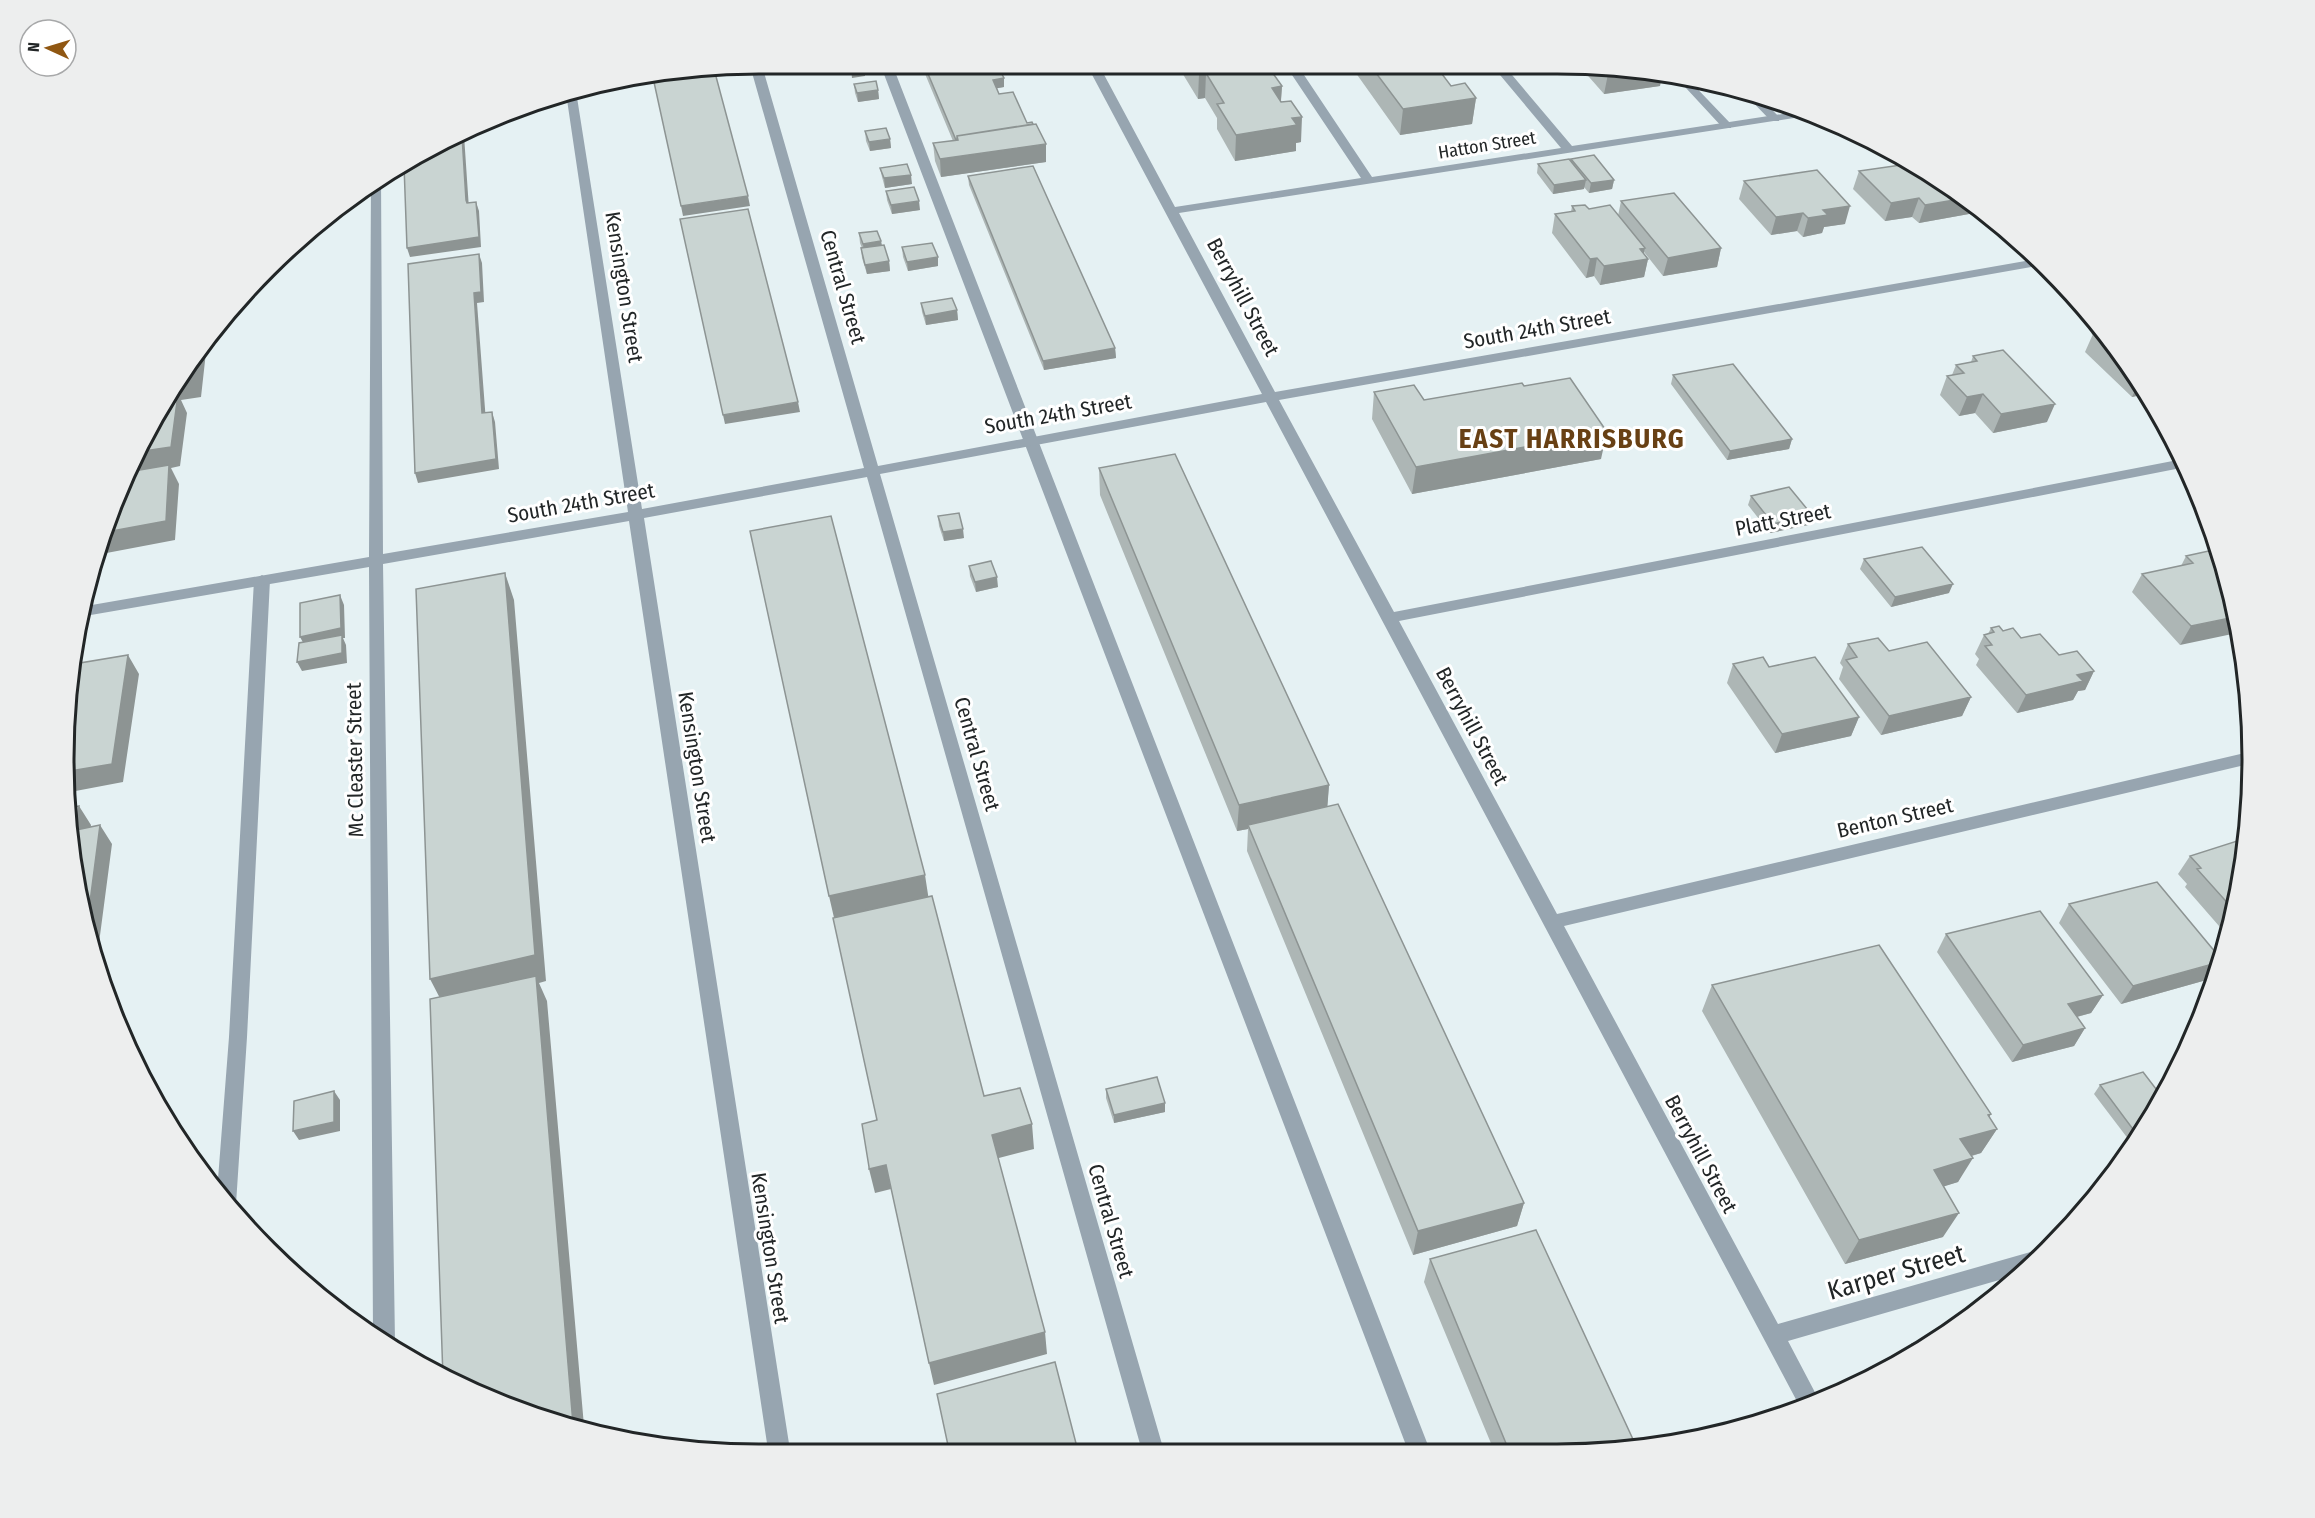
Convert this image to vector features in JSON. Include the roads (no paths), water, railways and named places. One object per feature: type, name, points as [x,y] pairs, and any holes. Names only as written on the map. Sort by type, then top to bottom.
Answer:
[{"type":"street","name":"Central Street","points":[[758,74],[1151,1444]]},
{"type":"street","points":[[890,74],[1417,1444]]},
{"type":"street","name":"Berryhill Street","points":[[1098,74],[1806,1397]]},
{"type":"street","points":[[1297,74],[1369,181]]},
{"type":"street","points":[[1504,74],[1569,150]]},
{"type":"street","points":[[1689,87],[1727,126]]},
{"type":"street","name":"Kensington Street","points":[[572,100],[777,1444]]},
{"type":"street","points":[[1762,106],[1775,119]]},
{"type":"street","name":"Hatton Street","points":[[1171,211],[1793,116]]},
{"type":"street","name":"Mc Cleaster Street","points":[[377,190],[375,562],[384,1333]]},
{"type":"street","name":"South 24th Street","points":[[90,610],[375,562],[1270,397],[2030,264]]},
{"type":"street","name":"Platt Street","points":[[1389,618],[2175,465]]},
{"type":"street","points":[[227,1190],[238,1037],[262,580]]},
{"type":"street","name":"Benton Street","points":[[1551,922],[2242,760]]},
{"type":"street","name":"Karper Street","points":[[1773,1335],[2019,1264]]},
{"type":"district","name":"EAST HARRISBURG","points":[[1572,439]]}]
